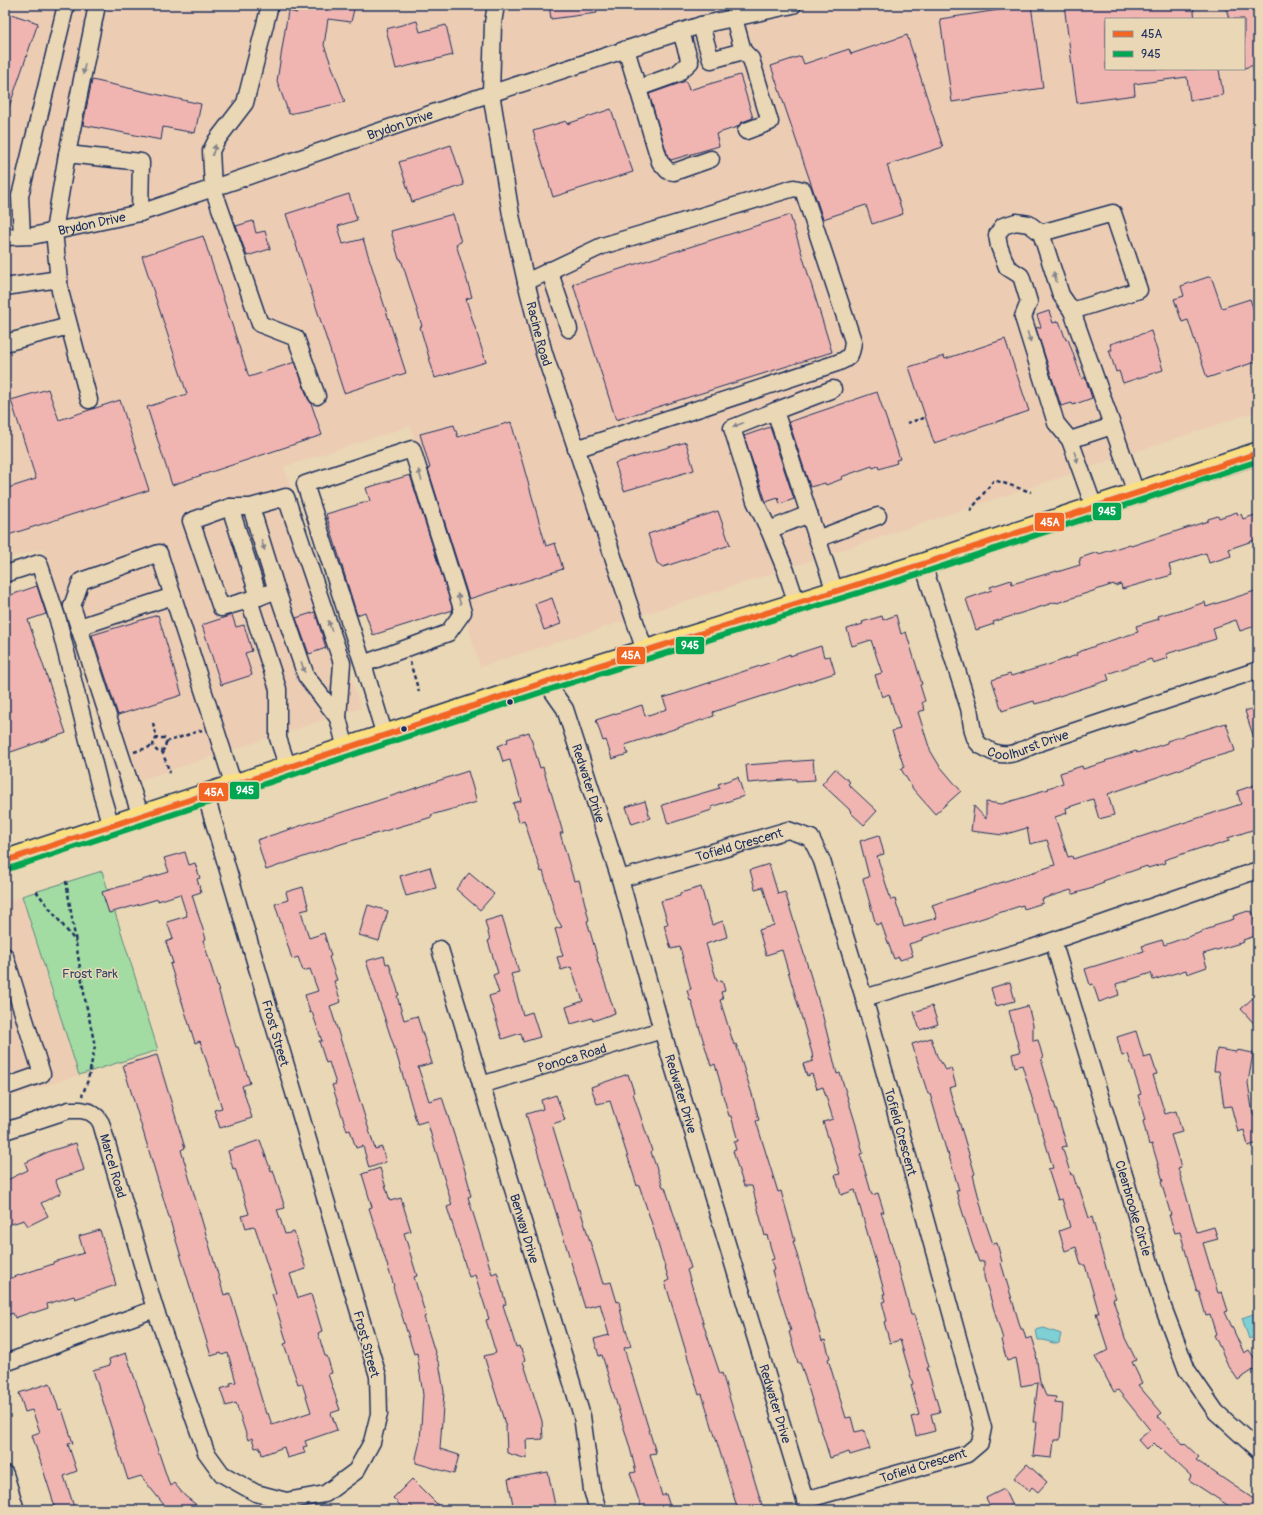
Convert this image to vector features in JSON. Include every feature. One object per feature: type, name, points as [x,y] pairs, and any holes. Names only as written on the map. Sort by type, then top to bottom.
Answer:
[{"type":"main road","points":[[5,861],[206,796],[546,682],[923,564],[1258,453]]},
{"type":"street","points":[[89,400],[60,291],[54,232],[67,154],[97,5]]},
{"type":"street","points":[[270,5],[245,103],[211,151],[213,188],[260,324],[296,338],[317,396]]},
{"type":"street","name":"Racine Road","points":[[496,5],[493,23],[492,93],[511,215],[526,282],[544,353],[645,651]]},
{"type":"street","name":"Brydon Drive","points":[[5,237],[32,236],[140,213],[492,93],[701,25],[793,5]]},
{"type":"street","points":[[22,236],[20,196],[64,6]]},
{"type":"street","points":[[734,18],[743,51],[751,59],[770,122],[746,131]]},
{"type":"street","points":[[701,25],[711,60],[743,51]]},
{"type":"street","points":[[638,88],[677,74],[690,62],[680,32]]},
{"type":"street","points":[[626,50],[660,162],[668,172],[674,172],[710,159]]},
{"type":"street","points":[[67,154],[141,162],[140,213]]},
{"type":"street","points":[[526,282],[602,246],[794,188],[803,190],[853,341],[852,352],[846,360],[837,364],[576,449]]},
{"type":"street","points":[[1041,233],[1113,213],[1139,290],[1072,311]]},
{"type":"street","points":[[1094,507],[1070,440],[1056,423],[1023,317],[1029,302],[1021,276],[1007,267],[999,246],[997,235],[1002,226],[1016,222],[1029,224],[1041,233],[1060,295],[1072,311],[1136,493]]},
{"type":"street","points":[[549,270],[569,329]]},
{"type":"street","points":[[5,286],[59,279]]},
{"type":"street","points":[[5,344],[69,326]]},
{"type":"street","points":[[797,604],[786,571],[755,501],[732,428],[834,389]]},
{"type":"street","points":[[775,411],[835,592]]},
{"type":"street","points":[[1070,440],[1112,426]]},
{"type":"street","points":[[277,591],[221,608],[191,521],[230,507],[251,507],[286,496],[305,484],[412,449],[463,612],[448,633],[363,664]]},
{"type":"street","points":[[305,484],[385,736]]},
{"type":"street","points":[[286,496],[342,663],[338,718],[346,749]]},
{"type":"street","points":[[230,507],[278,689],[278,738],[288,768]]},
{"type":"street","points":[[251,507],[277,591],[306,676],[338,718]]},
{"type":"street","points":[[769,530],[809,514]]},
{"type":"street","points":[[817,539],[878,516]]},
{"type":"street","points":[[141,817],[72,606],[81,581],[159,553],[216,726],[234,786]]},
{"type":"street","points":[[5,574],[39,563],[58,620],[102,796],[111,826]]},
{"type":"street","name":"Coolhurst Drive","points":[[923,564],[969,708],[973,732],[978,744],[991,752],[1002,755],[1014,754],[1036,744],[1258,670]]},
{"type":"street","points":[[79,627],[173,596]]},
{"type":"street","name":"Redwater Drive","points":[[546,682],[565,709],[620,879],[662,1030],[806,1505]]},
{"type":"street","name":"Frost Street","points":[[155,1309],[206,1452],[222,1474],[256,1493],[286,1501],[325,1494],[356,1471],[372,1442],[379,1414],[378,1376],[206,796]]},
{"type":"street","name":"Tofield Crescent","points":[[620,879],[788,830],[811,838],[822,861],[864,998],[983,1428],[980,1443],[967,1454],[826,1493],[806,1505]]},
{"type":"street","points":[[864,998],[1053,941],[1258,870]]},
{"type":"street","name":"Clearbrooke Circle","points":[[1053,941],[1163,1307],[1187,1370],[1216,1412],[1258,1450]]},
{"type":"street","name":"Benway Drive","points":[[440,949],[582,1416],[592,1490],[598,1510]]},
{"type":"street","points":[[5,956],[42,1074],[5,1087]]},
{"type":"street","name":"Ponoca Road","points":[[481,1085],[662,1030]]},
{"type":"street","name":"Marcel Road","points":[[5,1131],[69,1110],[90,1112],[97,1117],[101,1123],[155,1309]]},
{"type":"street","points":[[5,1363],[155,1309]]},
{"type":"street","points":[[5,1474],[16,1510]]},
{"type":"path","points":[[907,423],[924,418]]},
{"type":"path","points":[[970,511],[994,480],[1031,492]]},
{"type":"path","points":[[406,648],[419,692]]},
{"type":"path","points":[[153,723],[157,738],[153,746],[157,751],[162,751]]},
{"type":"path","points":[[166,742],[216,726]]},
{"type":"path","points":[[157,738],[164,738],[166,742]]},
{"type":"path","points":[[162,751],[165,748],[166,742]]},
{"type":"path","points":[[162,751],[170,774]]},
{"type":"path","points":[[66,881],[84,999],[95,1046],[88,1080],[76,1110]]},
{"type":"path","points":[[36,891],[76,942]]},
{"type":"shaded area","points":[[5,5],[1258,5],[1258,411],[774,573],[480,667],[410,426],[284,467],[361,708],[119,787],[43,549],[5,559]]},
{"type":"shaded area","points":[[22,896],[79,1075],[5,1099],[5,902]]},
{"type":"green space","name":"Frost Park","points":[[102,871],[158,1050],[79,1075],[22,896]]},
{"type":"water","points":[[1253,1314],[1258,1328],[1258,1335],[1249,1339],[1242,1318]]},
{"type":"water","points":[[1044,1328],[1061,1334],[1059,1343],[1057,1344],[1038,1340],[1036,1330]]},
{"type":"building","points":[[299,5],[355,5],[351,22],[328,19],[324,45],[345,102],[289,114],[277,81],[288,11],[297,13]]},
{"type":"building","points":[[549,5],[596,5],[597,13],[551,19]]},
{"type":"building","points":[[1031,5],[1043,88],[952,102],[940,19]]},
{"type":"building","points":[[1064,5],[1193,5],[1195,18],[1105,18],[1105,70],[1219,70],[1223,95],[1190,100],[1187,77],[1134,84],[1135,95],[1077,103]]},
{"type":"building","points":[[1225,5],[1258,5],[1258,64],[1245,68],[1245,18],[1229,18]]},
{"type":"building","points":[[5,12],[38,23],[7,113],[5,112]]},
{"type":"building","points":[[417,21],[420,32],[446,25],[453,55],[396,69],[386,29]]},
{"type":"building","points":[[907,35],[943,147],[887,165],[903,214],[872,224],[866,205],[823,219],[771,66],[801,56],[804,64],[849,49],[851,54]]},
{"type":"building","points":[[740,75],[753,118],[742,122],[737,127],[716,134],[719,146],[671,160],[668,157],[649,94],[686,81],[689,90]]},
{"type":"building","points":[[92,80],[201,104],[195,133],[163,127],[161,140],[83,125]]},
{"type":"building","points":[[611,109],[633,172],[553,197],[533,131],[566,121],[567,124]]},
{"type":"building","points":[[451,145],[464,185],[412,202],[399,162]]},
{"type":"building","points":[[349,194],[357,220],[338,226],[343,244],[363,239],[406,373],[344,393],[286,214]]},
{"type":"building","points":[[453,214],[461,242],[456,244],[472,297],[466,299],[486,362],[435,378],[420,327],[422,326],[391,231]]},
{"type":"building","points":[[790,215],[832,352],[616,420],[573,284]]},
{"type":"building","points":[[253,221],[256,233],[265,231],[270,249],[247,256],[236,226]]},
{"type":"building","points":[[203,236],[249,377],[295,362],[322,435],[172,485],[147,407],[187,394],[142,256]]},
{"type":"building","points":[[1211,276],[1222,308],[1250,299],[1258,322],[1258,361],[1207,378],[1188,320],[1182,322],[1174,299],[1184,296],[1181,286]]},
{"type":"building","points":[[1049,311],[1053,323],[1059,321],[1066,340],[1068,339],[1082,379],[1085,377],[1092,398],[1073,405],[1072,403],[1061,406],[1036,328],[1041,327],[1037,315]]},
{"type":"building","points":[[1151,331],[1163,370],[1123,383],[1119,371],[1116,372],[1109,350],[1112,350],[1110,344]]},
{"type":"building","points":[[1005,339],[1029,411],[934,443],[909,367],[944,356],[945,359]]},
{"type":"building","points":[[48,389],[59,420],[120,400],[149,490],[5,536],[5,489],[36,479],[11,400]]},
{"type":"building","points":[[877,392],[900,459],[896,460],[897,463],[879,469],[878,466],[873,468],[872,466],[841,477],[842,479],[826,485],[825,483],[810,487],[789,422]]},
{"type":"building","points":[[511,422],[546,546],[555,543],[563,569],[469,599],[428,469],[430,468],[420,434],[454,425],[458,437]]},
{"type":"building","points":[[770,427],[794,499],[780,504],[778,498],[766,502],[744,436]]},
{"type":"building","points":[[686,442],[694,470],[624,491],[615,463]]},
{"type":"building","points":[[410,475],[453,610],[373,635],[365,612],[357,615],[326,514],[370,501],[366,488]]},
{"type":"building","points":[[718,511],[730,545],[663,567],[657,563],[648,534]]},
{"type":"building","points":[[1237,512],[1238,515],[1241,514],[1243,519],[1258,514],[1258,539],[1229,549],[1231,556],[1209,563],[1206,553],[1169,565],[1172,575],[1122,589],[1121,584],[1115,586],[1114,584],[993,622],[994,624],[976,630],[966,599],[992,590],[990,587],[1011,580],[1012,584],[1057,572],[1080,565],[1080,558],[1098,552],[1099,554],[1130,544],[1131,546],[1208,521],[1208,519],[1218,516],[1219,518]]},
{"type":"building","points":[[37,586],[46,614],[28,620],[66,733],[5,754],[5,597]]},
{"type":"building","points":[[1258,590],[1258,625],[1240,631],[1236,620],[1213,628],[1216,639],[1166,654],[1168,658],[1153,663],[1151,659],[1107,674],[1109,680],[1050,700],[1035,704],[1034,701],[1002,711],[992,680],[1010,674],[1011,676],[1045,666],[1077,655],[1076,653],[1106,642],[1138,632],[1136,626],[1159,619],[1158,616],[1205,602],[1206,607]]},
{"type":"building","points":[[552,598],[561,624],[544,630],[535,604]]},
{"type":"building","points":[[315,612],[326,648],[309,654],[296,618]]},
{"type":"building","points":[[158,615],[182,695],[118,715],[92,635]]},
{"type":"building","points":[[232,615],[236,627],[244,625],[252,651],[245,653],[252,675],[221,685],[202,625]]},
{"type":"building","points":[[896,615],[901,634],[906,632],[922,684],[920,685],[925,701],[922,703],[925,710],[918,712],[930,750],[939,765],[961,791],[935,814],[913,789],[901,769],[904,767],[892,731],[900,729],[889,694],[882,697],[875,675],[882,673],[871,640],[852,646],[847,629],[863,624],[862,622],[882,616],[883,620]]},
{"type":"building","points":[[821,646],[824,657],[830,656],[835,673],[713,712],[714,716],[625,745],[628,754],[612,759],[606,740],[603,741],[596,720],[642,705],[645,716],[667,709],[663,698],[775,661],[790,654],[790,656]]},
{"type":"building","points":[[1258,707],[1258,744],[1256,744],[1245,711]]},
{"type":"building","points":[[1226,723],[1235,751],[1201,761],[1108,794],[1114,815],[1099,819],[1093,799],[1066,808],[1067,813],[1055,817],[1068,857],[1072,856],[1073,859],[1241,804],[1237,791],[1258,784],[1258,828],[1228,838],[1229,841],[1208,848],[1207,846],[1164,860],[1165,863],[1148,868],[1147,866],[1103,881],[1104,883],[1093,888],[1073,894],[1071,890],[1042,899],[1043,903],[1024,909],[1023,905],[922,938],[922,940],[909,944],[913,956],[900,960],[899,957],[894,959],[881,923],[876,925],[863,879],[869,877],[860,841],[879,835],[884,854],[877,856],[891,900],[895,899],[904,927],[937,918],[932,905],[1055,865],[1047,840],[1030,844],[1027,828],[1003,835],[971,831],[974,806],[986,819],[986,802],[1002,804],[1038,793],[1063,783],[1060,773],[1082,766],[1083,769],[1136,751],[1137,753],[1167,743],[1167,741]]},
{"type":"building","points":[[529,732],[540,768],[543,767],[551,792],[563,833],[560,833],[574,881],[579,880],[589,920],[587,921],[597,959],[615,1013],[593,1021],[592,1018],[571,1024],[566,1007],[583,1001],[571,967],[561,970],[557,957],[563,956],[555,929],[562,927],[556,917],[543,871],[541,872],[524,820],[519,822],[513,803],[521,801],[510,760],[503,762],[498,746],[508,742],[507,739]]},
{"type":"building","points":[[813,760],[815,780],[796,781],[796,779],[748,783],[746,765]]},
{"type":"building","points":[[835,769],[850,782],[848,784],[877,811],[864,825],[822,784]]},
{"type":"building","points":[[468,771],[477,802],[341,844],[266,870],[257,840]]},
{"type":"building","points":[[738,777],[744,796],[711,807],[712,810],[668,824],[662,805],[720,788],[718,784]]},
{"type":"building","points":[[645,801],[650,818],[632,824],[626,807]]},
{"type":"building","points":[[185,852],[189,865],[195,863],[200,878],[197,879],[201,892],[192,895],[206,939],[203,940],[236,1047],[238,1047],[250,1083],[242,1086],[252,1118],[220,1128],[214,1110],[222,1108],[200,1041],[195,1043],[170,964],[173,963],[166,942],[173,939],[167,922],[187,916],[180,894],[109,913],[102,892],[169,872],[164,858]]},
{"type":"building","points":[[769,864],[778,894],[785,892],[822,1013],[837,1074],[840,1073],[856,1125],[863,1153],[860,1154],[872,1195],[878,1193],[884,1212],[881,1212],[896,1259],[911,1315],[914,1315],[940,1412],[931,1414],[935,1431],[916,1436],[911,1417],[919,1415],[911,1385],[913,1384],[900,1340],[890,1343],[884,1322],[887,1321],[882,1302],[885,1301],[883,1294],[885,1294],[855,1190],[841,1195],[835,1175],[840,1174],[823,1122],[833,1119],[823,1087],[817,1089],[812,1074],[807,1076],[803,1064],[813,1061],[812,1053],[782,950],[766,955],[759,930],[774,925],[763,887],[755,889],[750,870]]},
{"type":"building","points":[[430,867],[436,888],[406,896],[400,876]]},
{"type":"building","points":[[469,873],[494,894],[480,910],[456,889]]},
{"type":"building","points":[[303,887],[309,909],[301,911],[309,938],[324,933],[331,956],[329,957],[337,980],[334,981],[341,1002],[330,1006],[375,1149],[382,1147],[386,1162],[369,1168],[363,1146],[356,1148],[350,1130],[347,1131],[332,1085],[336,1084],[329,1062],[326,1063],[319,1041],[322,1041],[312,1012],[310,1013],[305,995],[318,991],[310,969],[303,971],[298,957],[292,959],[275,904],[288,900],[286,892]]},
{"type":"building","points":[[701,887],[712,925],[723,921],[727,937],[706,944],[717,981],[722,980],[725,991],[721,992],[723,999],[720,1000],[734,1045],[736,1044],[752,1094],[759,1120],[756,1121],[778,1192],[781,1191],[795,1241],[793,1241],[822,1341],[825,1340],[830,1358],[828,1359],[846,1418],[851,1417],[855,1432],[864,1430],[870,1449],[850,1455],[849,1452],[830,1458],[802,1368],[800,1363],[798,1363],[789,1332],[791,1331],[772,1271],[774,1270],[771,1260],[774,1259],[767,1235],[765,1236],[752,1186],[744,1186],[733,1151],[736,1150],[734,1142],[738,1141],[731,1116],[729,1116],[715,1064],[711,1066],[691,1000],[690,1001],[687,990],[691,989],[680,947],[671,949],[664,925],[668,924],[661,901],[680,896],[680,893]]},
{"type":"building","points":[[368,905],[388,911],[379,941],[359,935]]},
{"type":"building","points":[[1252,911],[1258,930],[1258,935],[1243,940],[1244,942],[1203,954],[1207,967],[1187,974],[1186,970],[1153,980],[1151,973],[1116,984],[1119,995],[1099,1002],[1093,984],[1090,985],[1085,969],[1144,951],[1142,946],[1162,940],[1164,945],[1202,932],[1214,927],[1214,925],[1234,919],[1233,916]]},
{"type":"building","points":[[502,916],[519,972],[511,974],[523,1015],[532,1012],[540,1037],[523,1042],[521,1033],[502,1039],[489,996],[499,993],[493,975],[498,973],[488,941],[490,940],[485,921]]},
{"type":"building","points":[[384,956],[386,964],[389,963],[399,995],[397,996],[404,1020],[417,1016],[432,1063],[418,1067],[429,1101],[442,1097],[470,1189],[471,1196],[468,1197],[492,1274],[497,1272],[506,1304],[503,1305],[516,1347],[519,1346],[525,1360],[523,1361],[542,1421],[543,1439],[526,1440],[527,1459],[507,1453],[506,1427],[484,1356],[496,1353],[486,1320],[489,1319],[475,1275],[469,1277],[447,1207],[452,1205],[427,1121],[417,1124],[397,1056],[366,961]]},
{"type":"building","points":[[1010,982],[1015,1001],[996,1006],[991,988]]},
{"type":"building","points":[[1258,993],[1258,1028],[1241,1009]]},
{"type":"building","points":[[932,1006],[938,1024],[920,1030],[914,1012]]},
{"type":"building","points":[[1028,1006],[1033,1025],[1033,1041],[1038,1040],[1043,1058],[1041,1059],[1067,1146],[1062,1147],[1071,1175],[1073,1174],[1077,1188],[1079,1187],[1089,1218],[1092,1217],[1110,1282],[1116,1298],[1113,1299],[1125,1338],[1136,1360],[1132,1362],[1142,1383],[1138,1385],[1162,1413],[1158,1416],[1183,1444],[1184,1443],[1199,1457],[1196,1460],[1258,1502],[1258,1510],[1235,1510],[1189,1480],[1191,1476],[1154,1443],[1147,1450],[1138,1440],[1150,1430],[1118,1390],[1114,1392],[1095,1357],[1108,1350],[1096,1313],[1099,1313],[1085,1265],[1081,1265],[1076,1247],[1065,1251],[1059,1231],[1070,1227],[1062,1199],[1058,1200],[1048,1169],[1053,1168],[1022,1065],[1015,1067],[1012,1054],[1020,1052],[1009,1011]]},
{"type":"building","points":[[1136,1031],[1144,1058],[1151,1056],[1157,1074],[1153,1075],[1165,1114],[1176,1111],[1182,1132],[1171,1135],[1181,1167],[1178,1168],[1197,1232],[1214,1227],[1218,1239],[1203,1243],[1218,1293],[1222,1292],[1228,1311],[1225,1312],[1244,1353],[1249,1350],[1258,1363],[1258,1367],[1238,1380],[1228,1365],[1214,1335],[1216,1334],[1210,1315],[1206,1316],[1199,1292],[1197,1292],[1180,1232],[1175,1233],[1161,1182],[1163,1181],[1152,1144],[1149,1145],[1143,1121],[1145,1120],[1138,1095],[1141,1094],[1128,1054],[1122,1056],[1117,1037]]},
{"type":"building","points":[[931,1038],[937,1056],[946,1070],[951,1068],[956,1086],[949,1088],[975,1174],[973,1175],[984,1218],[993,1244],[997,1243],[1001,1263],[1021,1329],[1023,1329],[1026,1339],[1032,1337],[1037,1353],[1040,1382],[1046,1396],[1056,1397],[1055,1403],[1063,1404],[1060,1440],[1054,1440],[1052,1458],[1033,1456],[1037,1422],[1033,1422],[1038,1383],[1021,1386],[1016,1358],[1007,1361],[1001,1340],[1003,1339],[984,1277],[984,1261],[979,1262],[972,1243],[956,1191],[959,1190],[948,1153],[930,1094],[928,1094],[912,1044]]},
{"type":"building","points":[[1217,1049],[1236,1052],[1237,1050],[1253,1053],[1248,1083],[1253,1115],[1256,1115],[1258,1121],[1258,1143],[1248,1146],[1244,1130],[1238,1132],[1231,1106],[1224,1107],[1219,1071],[1214,1071]]},
{"type":"building","points":[[157,1055],[185,1148],[181,1150],[224,1295],[230,1293],[266,1414],[268,1413],[272,1425],[311,1412],[302,1383],[298,1384],[284,1344],[287,1343],[272,1294],[276,1293],[255,1227],[253,1226],[246,1228],[242,1216],[249,1214],[235,1168],[233,1169],[228,1151],[260,1140],[271,1171],[273,1170],[285,1208],[277,1210],[285,1234],[294,1232],[306,1269],[290,1274],[298,1298],[311,1294],[322,1331],[318,1333],[332,1373],[328,1374],[340,1410],[331,1413],[337,1430],[305,1441],[307,1446],[303,1447],[305,1453],[287,1458],[284,1447],[262,1455],[260,1447],[255,1448],[252,1438],[248,1440],[236,1403],[226,1406],[220,1389],[231,1386],[230,1383],[236,1382],[228,1353],[222,1355],[221,1353],[211,1356],[123,1065]]},
{"type":"building","points":[[628,1074],[652,1151],[651,1152],[663,1187],[665,1187],[691,1268],[687,1270],[720,1374],[722,1373],[762,1505],[746,1510],[738,1510],[702,1394],[699,1395],[665,1282],[669,1280],[651,1221],[639,1185],[637,1186],[610,1101],[597,1104],[591,1087]]},
{"type":"building","points":[[556,1095],[565,1120],[552,1124],[578,1210],[580,1209],[603,1284],[611,1282],[617,1302],[619,1301],[631,1346],[624,1348],[656,1453],[650,1454],[662,1496],[666,1494],[671,1510],[642,1510],[630,1473],[636,1472],[630,1448],[602,1355],[599,1356],[594,1339],[609,1335],[600,1304],[585,1308],[526,1114],[543,1109],[541,1100]]},
{"type":"building","points":[[76,1143],[84,1170],[55,1180],[61,1193],[41,1203],[48,1216],[28,1226],[24,1220],[5,1226],[5,1181],[28,1170],[25,1163],[50,1151]]},
{"type":"building","points":[[380,1168],[390,1201],[401,1198],[411,1231],[404,1233],[417,1276],[414,1277],[426,1316],[424,1317],[439,1362],[444,1392],[440,1449],[459,1455],[454,1474],[416,1463],[420,1441],[423,1395],[417,1353],[414,1354],[393,1287],[394,1286],[369,1208],[372,1207],[362,1174]]},
{"type":"building","points":[[100,1230],[116,1285],[75,1299],[74,1296],[47,1304],[48,1308],[33,1313],[32,1312],[15,1318],[13,1313],[5,1316],[5,1280],[53,1264],[53,1262],[84,1253],[79,1236]]},
{"type":"building","points":[[126,1353],[170,1486],[174,1483],[185,1496],[203,1510],[168,1510],[141,1476],[128,1480],[93,1370],[110,1365],[109,1359]]},
{"type":"building","points":[[50,1383],[59,1410],[62,1409],[73,1443],[68,1444],[77,1471],[64,1476],[75,1510],[56,1510],[32,1435],[40,1432],[32,1410],[25,1412],[19,1393]]},
{"type":"building","points":[[1027,1464],[1047,1482],[1038,1492],[1032,1487],[1029,1491],[1014,1478]]},
{"type":"building","points":[[548,1472],[556,1510],[514,1510],[508,1479]]},
{"type":"building","points":[[412,1479],[443,1510],[416,1510],[410,1505],[405,1510],[393,1498]]},
{"type":"building","points":[[1004,1489],[1012,1506],[1003,1510],[992,1510],[986,1498]]},
{"type":"transit line","name":"45A","points":[[5,861],[546,682],[923,564],[1258,453]]},
{"type":"transit line","name":"945","points":[[8,869],[548,690],[925,572],[1258,461]]}]
